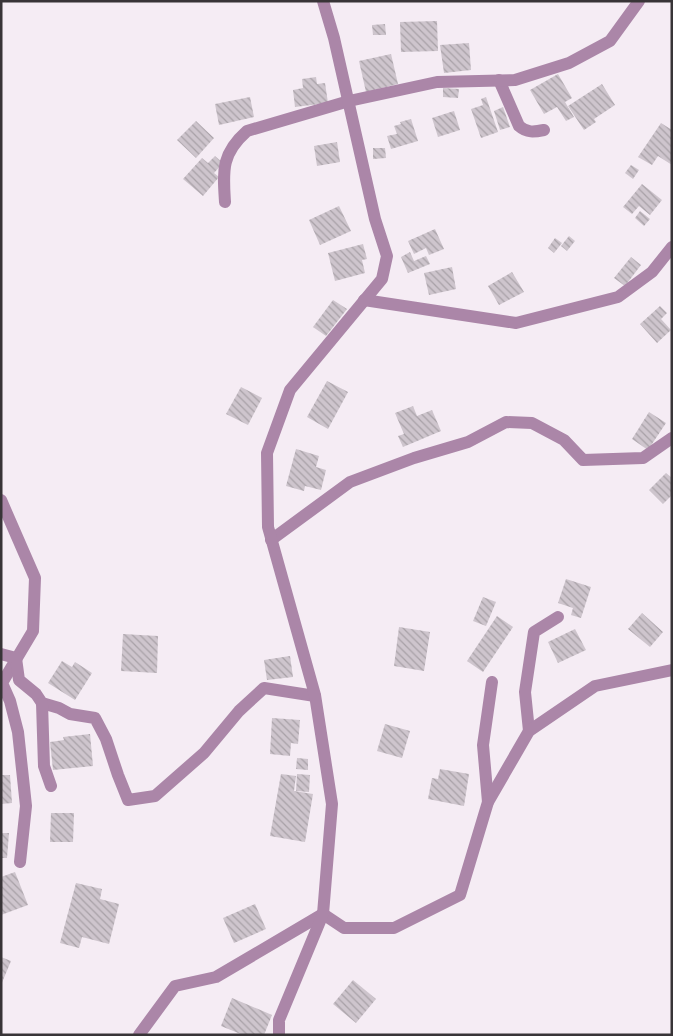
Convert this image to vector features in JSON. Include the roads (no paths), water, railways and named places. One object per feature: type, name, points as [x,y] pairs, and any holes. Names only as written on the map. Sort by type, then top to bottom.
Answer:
[{"type":"street","points":[[280,1035],[279,1020],[323,914],[332,804],[315,696],[268,527],[267,454],[290,390],[382,279],[387,256],[375,219],[334,38],[323,1]]},
{"type":"street","points":[[224,202],[223,176],[227,157],[231,148],[247,131],[348,101],[437,82],[515,80],[569,63],[610,41],[639,1]]},
{"type":"street","points":[[499,80],[519,126],[531,132],[544,130]]},
{"type":"street","points":[[364,300],[516,323],[618,297],[652,272],[672,247]]},
{"type":"street","points":[[272,540],[350,482],[414,458],[468,442],[506,422],[532,423],[564,440],[583,460],[643,458],[672,438]]},
{"type":"street","points":[[1,500],[35,578],[33,631],[2,683],[10,701],[18,732],[26,806],[20,862]]},
{"type":"street","points":[[529,731],[525,692],[534,632],[558,617]]},
{"type":"street","points":[[1,654],[16,658]]},
{"type":"street","points":[[16,658],[19,680],[36,694],[42,703],[44,766],[51,786]]},
{"type":"street","points":[[323,914],[344,928],[394,928],[460,895],[488,802],[529,731],[595,686],[672,670]]},
{"type":"street","points":[[488,802],[483,745],[492,682]]},
{"type":"street","points":[[42,703],[60,708],[70,714],[95,718],[106,739],[128,800],[154,796],[204,753],[239,711],[264,688],[315,696]]},
{"type":"street","points":[[139,1035],[175,986],[216,978],[323,914]]}]
